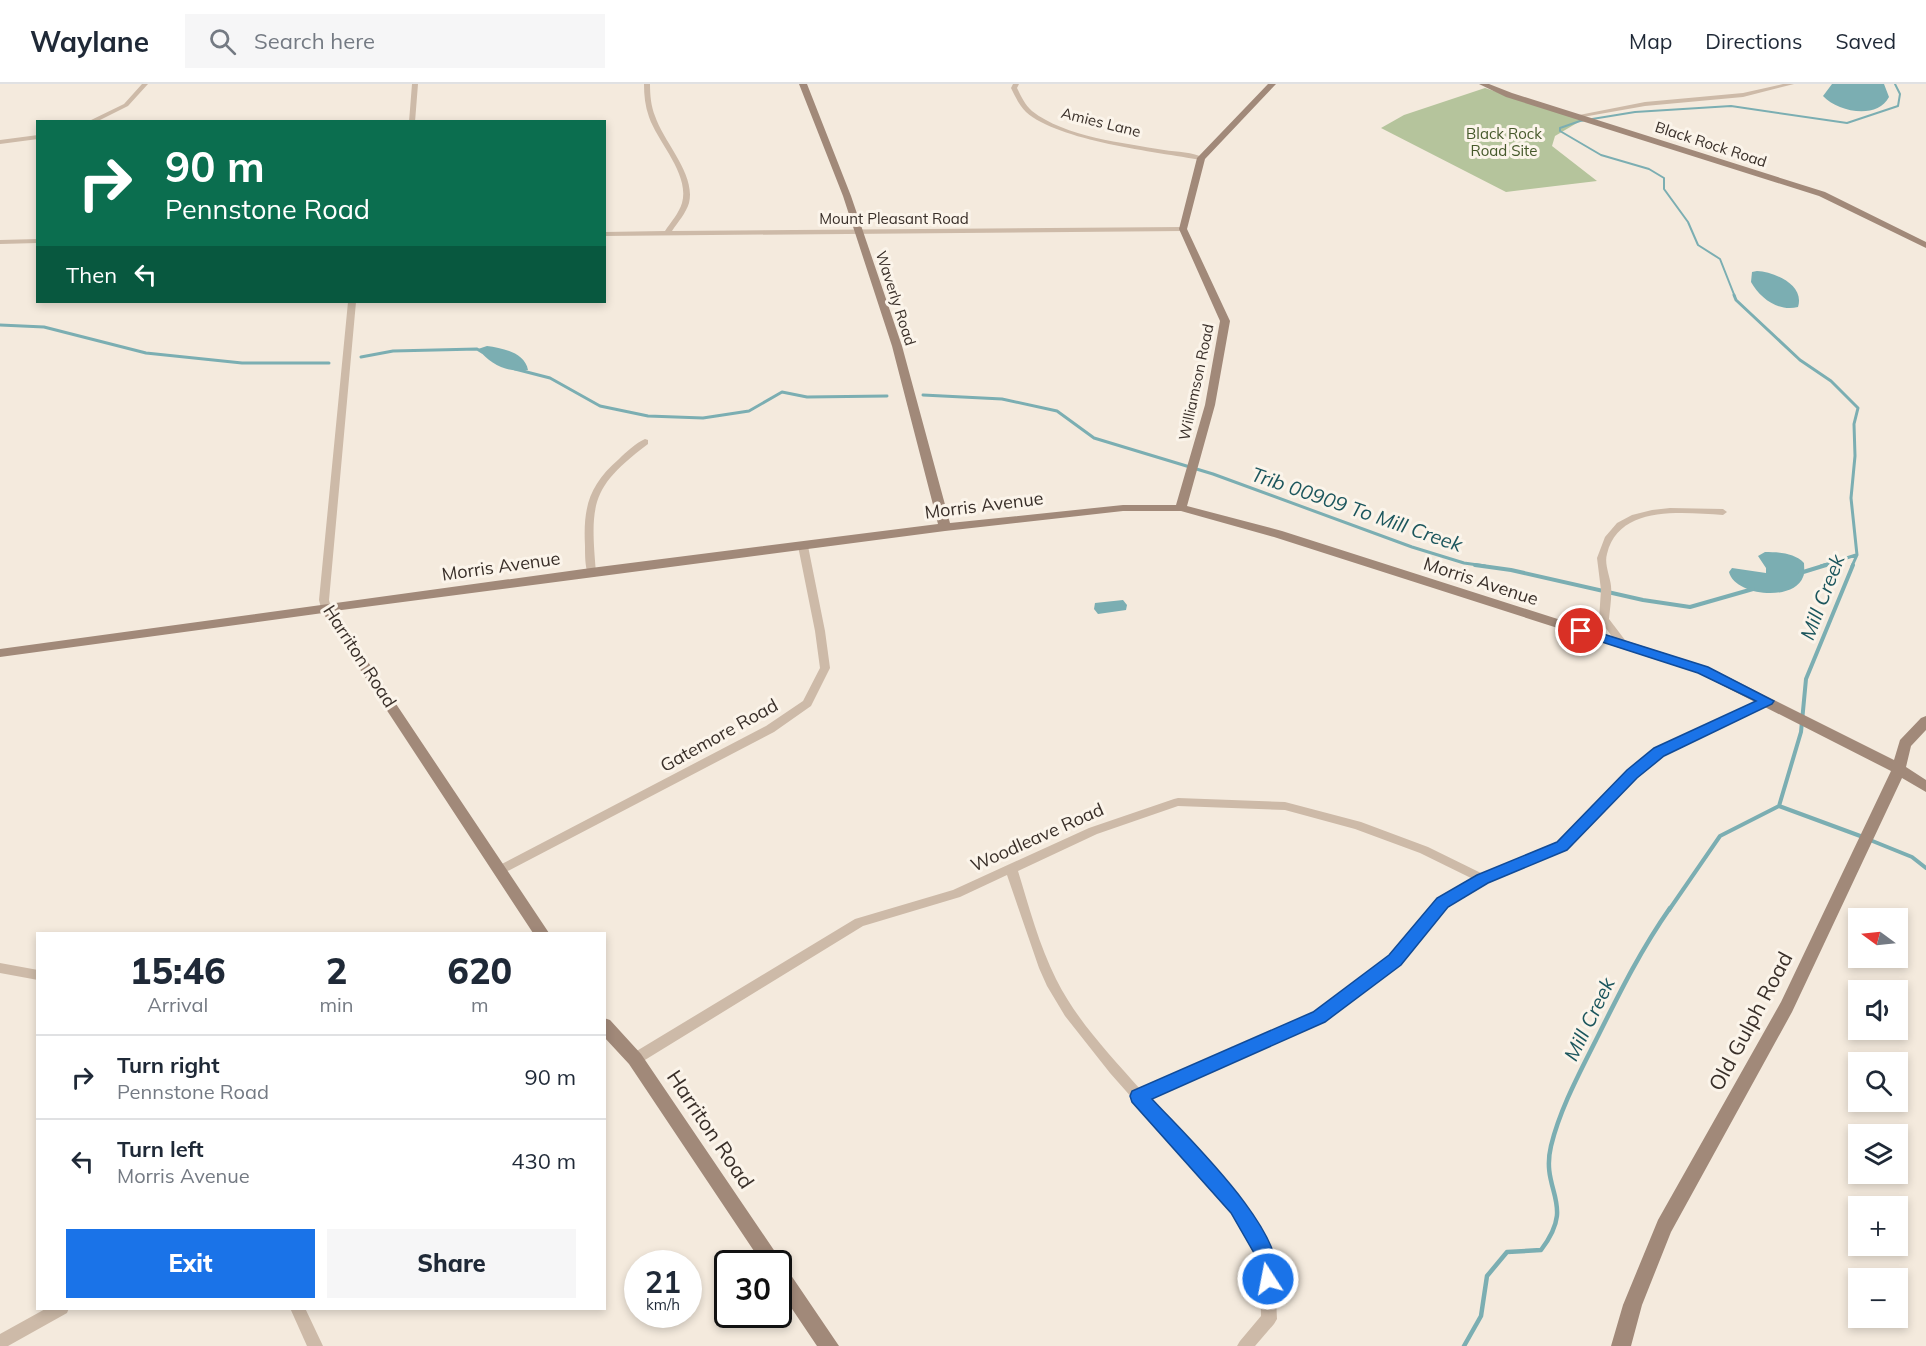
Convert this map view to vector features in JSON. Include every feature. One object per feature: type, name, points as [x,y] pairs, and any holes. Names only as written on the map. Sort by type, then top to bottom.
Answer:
[{"type":"street","points":[[94,120],[126,105],[146,84]]},
{"type":"street","points":[[412,120],[415,84]]},
{"type":"street","points":[[647,84],[646,96],[650,118],[686,181],[687,198],[682,213],[668,233]]},
{"type":"street","name":"Waverly Road","points":[[803,84],[897,346],[945,527]]},
{"type":"street","name":"Amies Lane","points":[[1016,84],[1014,88],[1030,112],[1063,129],[1201,158]]},
{"type":"street","points":[[1183,229],[1201,158],[1272,84]]},
{"type":"street","name":"Black Rock Road","points":[[1483,84],[1516,98],[1822,194],[1926,245]]},
{"type":"street","points":[[1584,118],[1645,104],[1743,95],[1791,84]]},
{"type":"street","points":[[0,142],[36,137]]},
{"type":"street","name":"Mount Pleasant Road","points":[[606,234],[1183,229]]},
{"type":"street","name":"Williamson Road","points":[[1181,508],[1210,405],[1225,321],[1183,229]]},
{"type":"street","points":[[0,242],[36,241]]},
{"type":"street","name":"Harriton Road","points":[[352,303],[336,451],[324,600],[326,608],[540,932]]},
{"type":"street","points":[[591,572],[587,521],[592,501],[609,469],[645,442]]},
{"type":"street","name":"Morris Avenue","points":[[0,653],[591,572],[945,527],[1111,509],[1181,508],[1278,534],[1703,670],[1833,734],[1899,769],[1926,787]]},
{"type":"street","points":[[1623,644],[1604,619],[1607,588],[1601,555],[1610,537],[1622,522],[1650,512],[1677,509],[1723,512]]},
{"type":"street","name":"Gatemore Road","points":[[500,870],[770,729],[807,703],[825,668],[803,546]]},
{"type":"street","points":[[1138,1096],[1319,1017],[1395,960],[1442,902],[1482,879],[1562,846],[1632,774],[1659,752],[1767,701]]},
{"type":"street","name":"Old Gulph Road","points":[[1621,1346],[1628,1314],[1672,1206],[1769,1039],[1899,769],[1905,744],[1926,721]]},
{"type":"street","name":"Woodleave Road","points":[[635,1059],[859,922],[956,894],[1093,831],[1178,802],[1285,806],[1357,825],[1407,844],[1482,879]]},
{"type":"street","points":[[1011,868],[1031,932],[1052,983],[1091,1041],[1238,1207],[1268,1258],[1269,1319],[1245,1346]]},
{"type":"street","points":[[0,968],[36,975]]},
{"type":"street","name":"Harriton Road","points":[[606,1026],[635,1059],[764,1250]]},
{"type":"street","points":[[792,1292],[829,1346]]},
{"type":"street","points":[[0,1342],[58,1310]]},
{"type":"street","points":[[298,1310],[315,1346]]},
{"type":"green space","name":"Black Rock Road Site","points":[[1485,88],[1582,120],[1555,136],[1552,146],[1597,181],[1506,192],[1381,128],[1404,115]]},
{"type":"water","points":[[1832,84],[1884,84],[1889,97],[1876,109],[1857,111],[1847,109],[1830,102],[1823,96]]},
{"type":"water","points":[[1757,271],[1780,277],[1793,286],[1799,299],[1798,307],[1777,306],[1759,293],[1751,282],[1752,272]]},
{"type":"water","points":[[487,346],[518,355],[523,359],[528,370],[500,367],[478,349]]},
{"type":"water","points":[[1765,552],[1791,555],[1804,563],[1804,575],[1797,585],[1777,593],[1765,593],[1753,591],[1734,580],[1729,572],[1732,568],[1766,573],[1766,568],[1758,556]]},
{"type":"water","points":[[1123,600],[1127,605],[1126,610],[1098,614],[1094,609],[1095,603]]},
{"type":"waterway","name":"Mill Creek","points":[[1735,297],[1720,259],[1698,245],[1688,222],[1664,189],[1664,178],[1649,169],[1601,155],[1560,131],[1560,128],[1580,121],[1635,112],[1731,106],[1847,123],[1898,106],[1900,94],[1895,84]]},
{"type":"waterway","name":"Mill Creek","points":[[1734,295],[1736,300],[1800,360],[1831,381],[1858,408],[1854,424],[1855,456],[1851,498],[1857,555],[1852,566]]},
{"type":"waterway","name":"Trib 00909 To Mill Creek","points":[[0,325],[44,327],[146,353],[242,363],[329,363]]},
{"type":"waterway","name":"Trib 00909 To Mill Creek","points":[[361,357],[393,351],[477,349],[482,352]]},
{"type":"waterway","name":"Trib 00909 To Mill Creek","points":[[515,369],[550,378],[600,406],[648,416],[703,418],[749,411],[782,392],[807,397],[887,396]]},
{"type":"waterway","name":"Trib 00909 To Mill Creek","points":[[923,395],[1002,399],[1057,411],[1094,438],[1213,474],[1412,547],[1464,563],[1485,566]]},
{"type":"waterway","name":"Trib 00909 To Mill Creek","points":[[1821,566],[1856,555]]},
{"type":"waterway","name":"Trib 00909 To Mill Creek","points":[[1475,565],[1511,570],[1643,600],[1690,607],[1753,589]]},
{"type":"waterway","name":"Trib 00909 To Mill Creek","points":[[1800,573],[1826,565]]},
{"type":"waterway","name":"Mill Creek","points":[[1779,806],[1801,732],[1806,679],[1853,565]]},
{"type":"waterway","name":"Mill Creek","points":[[1669,910],[1720,836],[1779,806]]},
{"type":"waterway","points":[[1779,806],[1863,837]]},
{"type":"waterway","points":[[1870,840],[1912,857],[1926,868]]},
{"type":"waterway","name":"Mill Creek","points":[[1464,1346],[1481,1316],[1487,1276],[1507,1252],[1541,1250],[1551,1234],[1557,1209],[1549,1162],[1559,1119],[1622,989],[1670,908]]},
{"type":"route","points":[[1268,1279],[1268,1258],[1238,1207],[1138,1096],[1319,1017],[1395,960],[1442,902],[1482,879],[1562,846],[1632,774],[1659,752],[1767,701],[1703,670],[1581,631]]}]
